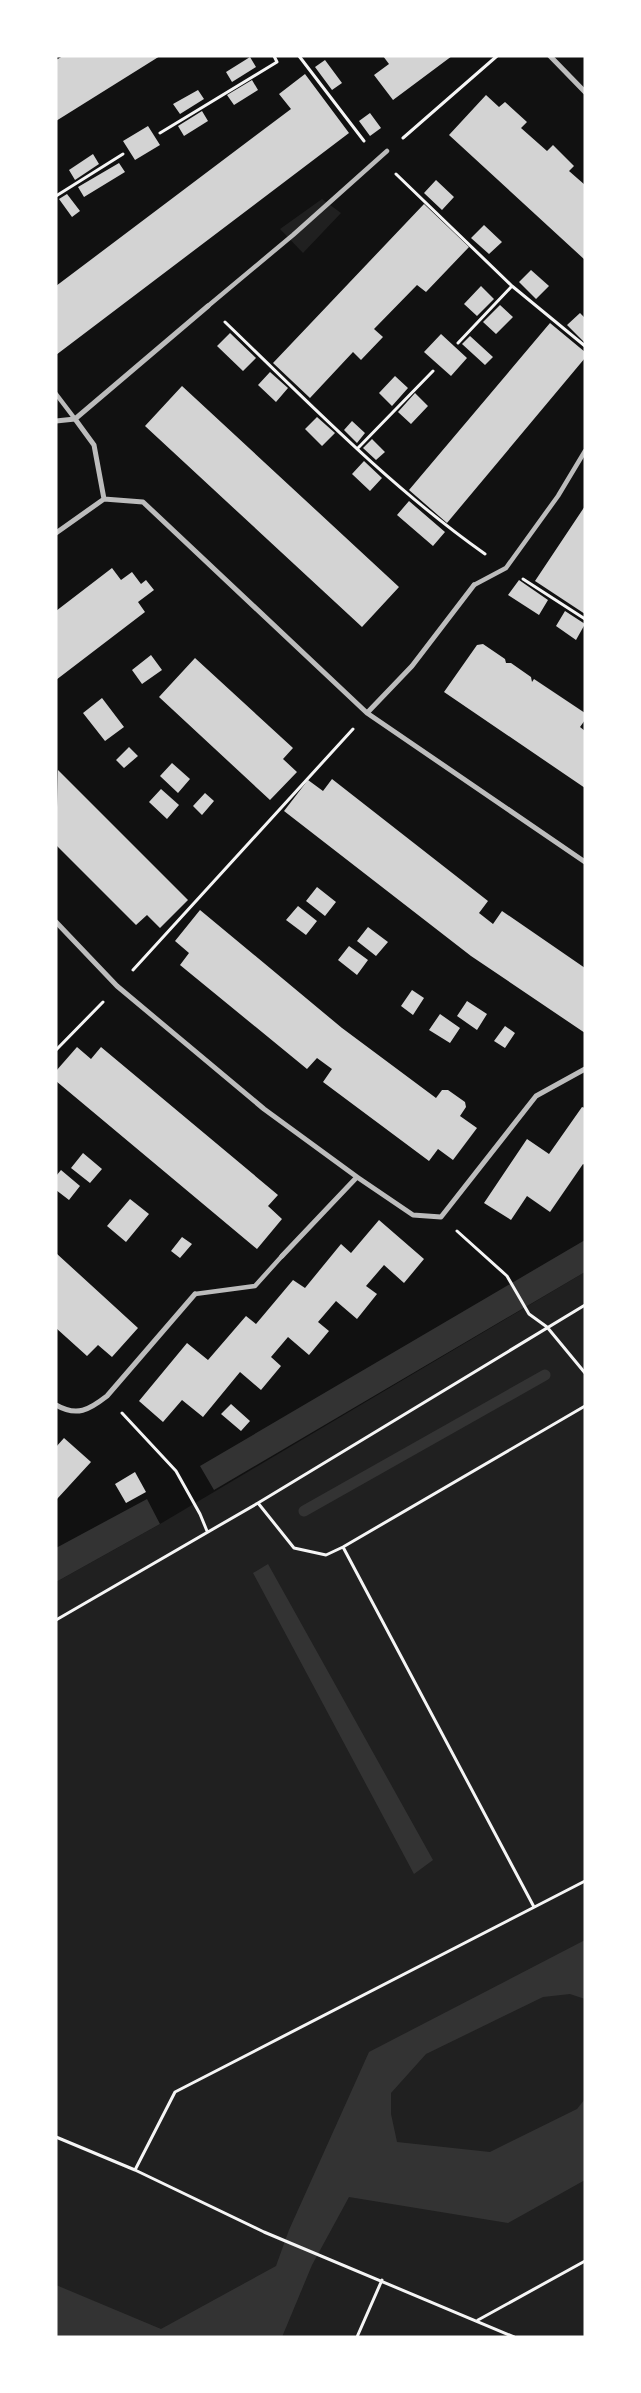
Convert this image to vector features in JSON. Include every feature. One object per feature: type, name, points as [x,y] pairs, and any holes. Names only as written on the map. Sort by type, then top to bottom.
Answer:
[{"type":"street","points":[[550,56],[585,92]]},
{"type":"street","points":[[56,421],[75,419],[293,236],[387,151]]},
{"type":"street","points":[[56,394],[94,445],[104,499]]},
{"type":"street","points":[[367,713],[412,666],[474,585],[506,568],[558,496],[585,451]]},
{"type":"street","points":[[56,534],[104,499],[143,502],[367,713],[585,862]]},
{"type":"street","points":[[56,922],[118,986],[264,1109],[413,1215],[441,1217],[536,1096],[585,1070]]},
{"type":"street","points":[[56,1405],[67,1411],[89,1410],[106,1396],[195,1294],[256,1286],[357,1177]]},
{"type":"path","points":[[160,133],[277,62],[274,56]]},
{"type":"path","points":[[299,56],[378,160],[401,178],[512,286],[585,346]]},
{"type":"path","points":[[387,151],[497,56]]},
{"type":"path","points":[[56,196],[123,154]]},
{"type":"path","points":[[458,343],[512,286]]},
{"type":"path","points":[[208,306],[358,448],[454,532],[585,619]]},
{"type":"path","points":[[358,448],[433,371]]},
{"type":"path","points":[[56,1050],[118,986],[367,713]]},
{"type":"path","points":[[441,1217],[507,1276],[529,1314],[547,1327],[585,1373]]},
{"type":"path","points":[[56,1620],[258,1503],[585,1305]]},
{"type":"path","points":[[106,1396],[176,1471],[200,1514],[207,1532]]},
{"type":"path","points":[[258,1503],[294,1548],[326,1555],[343,1547],[585,1406]]},
{"type":"path","points":[[343,1547],[534,1907]]},
{"type":"path","points":[[135,2170],[175,2092],[585,1881]]},
{"type":"path","points":[[56,2136],[135,2170],[264,2232],[478,2320],[514,2337]]},
{"type":"path","points":[[478,2320],[585,2261]]},
{"type":"path","points":[[357,2337],[382,2280]]},
{"type":"shaded area","points":[[322,199],[341,213],[303,253],[280,229]]},
{"type":"shaded area","points":[[585,1240],[585,1272],[214,1490],[200,1466]]},
{"type":"shaded area","points":[[585,1272],[585,2337],[56,2337],[56,1582],[160,1524]]},
{"type":"shaded area","points":[[147,1499],[160,1524],[56,1582],[56,1548]]},
{"type":"shaded area","points":[[268,1564],[433,1860],[414,1874],[253,1573]]},
{"type":"shaded area","points":[[585,1940],[585,1999],[570,1994],[543,1997],[426,2054],[391,2093],[391,2114],[397,2142],[490,2152],[577,2109],[585,2099],[585,2180],[508,2223],[349,2197],[312,2265],[282,2337],[56,2337],[56,2285],[161,2329],[276,2266],[289,2230],[369,2052]]},
{"type":"building","points":[[63,56],[160,56],[56,121],[56,60]]},
{"type":"building","points":[[383,56],[452,56],[393,100],[374,75],[389,64]]},
{"type":"building","points":[[250,57],[256,67],[232,82],[226,72]]},
{"type":"building","points":[[325,60],[342,83],[332,90],[315,67]]},
{"type":"building","points":[[305,74],[349,133],[56,355],[56,286],[291,109],[279,94]]},
{"type":"building","points":[[252,80],[258,90],[234,105],[227,95]]},
{"type":"building","points":[[198,90],[204,99],[180,114],[173,104]]},
{"type":"building","points":[[486,95],[499,107],[505,102],[527,122],[521,128],[547,151],[553,145],[574,166],[569,171],[585,185],[585,260],[449,135]]},
{"type":"building","points":[[202,111],[208,121],[184,136],[178,126]]},
{"type":"building","points":[[370,113],[381,128],[370,136],[359,121]]},
{"type":"building","points":[[148,126],[160,145],[135,160],[123,141]]},
{"type":"building","points":[[93,154],[99,164],[75,180],[69,170]]},
{"type":"building","points":[[119,163],[125,172],[84,197],[78,187]]},
{"type":"building","points":[[436,180],[454,197],[442,210],[424,193]]},
{"type":"building","points":[[67,194],[80,211],[72,217],[59,199]]},
{"type":"building","points":[[424,204],[469,247],[426,292],[417,285],[374,329],[383,337],[361,360],[353,352],[310,398],[273,363]]},
{"type":"building","points":[[484,225],[502,242],[489,254],[471,238]]},
{"type":"building","points":[[531,270],[549,286],[536,299],[519,282]]},
{"type":"building","points":[[481,286],[494,299],[477,316],[464,304]]},
{"type":"building","points":[[500,305],[513,317],[496,334],[483,322]]},
{"type":"building","points":[[580,313],[585,318],[585,343],[567,325]]},
{"type":"building","points":[[550,323],[585,352],[585,358],[447,523],[409,490]]},
{"type":"building","points":[[230,333],[256,358],[243,371],[217,346]]},
{"type":"building","points":[[441,334],[467,358],[451,376],[424,352]]},
{"type":"building","points":[[470,336],[493,357],[485,365],[462,344]]},
{"type":"building","points":[[270,372],[288,388],[276,402],[258,385]]},
{"type":"building","points":[[395,376],[408,388],[392,406],[379,393]]},
{"type":"building","points":[[182,386],[399,587],[362,627],[145,426]]},
{"type":"building","points":[[415,393],[428,406],[411,424],[398,412]]},
{"type":"building","points":[[317,417],[335,433],[322,446],[305,429]]},
{"type":"building","points":[[352,421],[365,433],[357,443],[344,430]]},
{"type":"building","points":[[372,439],[385,452],[376,460],[363,448]]},
{"type":"building","points":[[364,461],[382,478],[370,491],[352,474]]},
{"type":"building","points":[[409,501],[445,532],[433,546],[397,515]]},
{"type":"building","points":[[585,506],[585,614],[535,581]]},
{"type":"building","points":[[112,568],[121,580],[132,572],[141,584],[146,580],[154,590],[138,602],[145,612],[56,680],[56,611]]},
{"type":"building","points":[[519,580],[548,600],[539,615],[508,595]]},
{"type":"building","points":[[565,611],[585,624],[576,640],[556,626]]},
{"type":"building","points":[[483,644],[505,659],[506,663],[511,663],[531,677],[532,682],[534,679],[585,713],[585,720],[580,727],[585,731],[585,788],[444,692],[477,645]]},
{"type":"building","points":[[151,655],[162,670],[142,684],[132,670]]},
{"type":"building","points":[[195,658],[293,748],[283,759],[297,772],[270,800],[159,697]]},
{"type":"building","points":[[102,698],[124,727],[105,741],[83,713]]},
{"type":"building","points":[[129,747],[138,756],[124,768],[116,760]]},
{"type":"building","points":[[172,763],[190,779],[178,793],[160,776]]},
{"type":"building","points":[[58,770],[188,900],[160,928],[147,915],[136,925],[56,845]]},
{"type":"building","points":[[332,779],[488,901],[479,913],[493,924],[502,911],[585,968],[585,1033],[471,956],[284,811],[308,780],[323,791]]},
{"type":"building","points":[[161,789],[179,805],[167,819],[149,802]]},
{"type":"building","points":[[205,793],[214,801],[202,815],[193,806]]},
{"type":"building","points":[[317,887],[336,902],[325,916],[306,901]]},
{"type":"building","points":[[298,906],[317,921],[306,935],[286,920]]},
{"type":"building","points":[[200,910],[342,1028],[436,1098],[442,1090],[448,1090],[465,1102],[466,1107],[460,1116],[477,1128],[453,1160],[438,1149],[429,1161],[323,1082],[332,1069],[317,1058],[307,1069],[180,965],[189,953],[175,941]]},
{"type":"building","points":[[368,927],[388,942],[376,956],[357,941]]},
{"type":"building","points":[[349,946],[368,960],[357,975],[338,960]]},
{"type":"building","points":[[412,990],[424,998],[413,1015],[401,1006]]},
{"type":"building","points":[[467,1001],[487,1014],[477,1030],[457,1016]]},
{"type":"building","points":[[440,1014],[460,1028],[450,1043],[429,1030]]},
{"type":"building","points":[[505,1026],[515,1033],[505,1048],[494,1041]]},
{"type":"building","points":[[77,1047],[91,1059],[101,1047],[278,1195],[268,1206],[282,1219],[257,1249],[56,1081],[56,1071]]},
{"type":"building","points":[[582,1107],[585,1108],[585,1165],[583,1164],[550,1212],[527,1196],[511,1220],[484,1203],[527,1139],[549,1154]]},
{"type":"building","points":[[83,1153],[102,1169],[90,1183],[71,1168]]},
{"type":"building","points":[[61,1170],[80,1186],[69,1200],[56,1190],[56,1176]]},
{"type":"building","points":[[130,1199],[149,1214],[126,1242],[107,1226]]},
{"type":"building","points":[[379,1220],[424,1259],[404,1283],[384,1265],[366,1286],[377,1294],[357,1319],[336,1301],[318,1322],[329,1331],[309,1355],[288,1337],[271,1357],[281,1366],[261,1390],[240,1372],[203,1417],[182,1400],[163,1422],[139,1401],[187,1343],[208,1360],[246,1316],[256,1324],[293,1280],[305,1288],[341,1244],[351,1253]]},
{"type":"building","points":[[182,1237],[192,1244],[180,1258],[171,1251]]},
{"type":"building","points":[[56,1253],[138,1328],[112,1357],[98,1345],[87,1356],[56,1328]]},
{"type":"building","points":[[231,1404],[250,1421],[241,1431],[221,1414]]},
{"type":"building","points":[[64,1438],[91,1462],[57,1499],[56,1447]]},
{"type":"building","points":[[135,1472],[146,1492],[126,1503],[115,1484]]},
{"type":"waterway","points":[[304,1511],[545,1375]]}]
